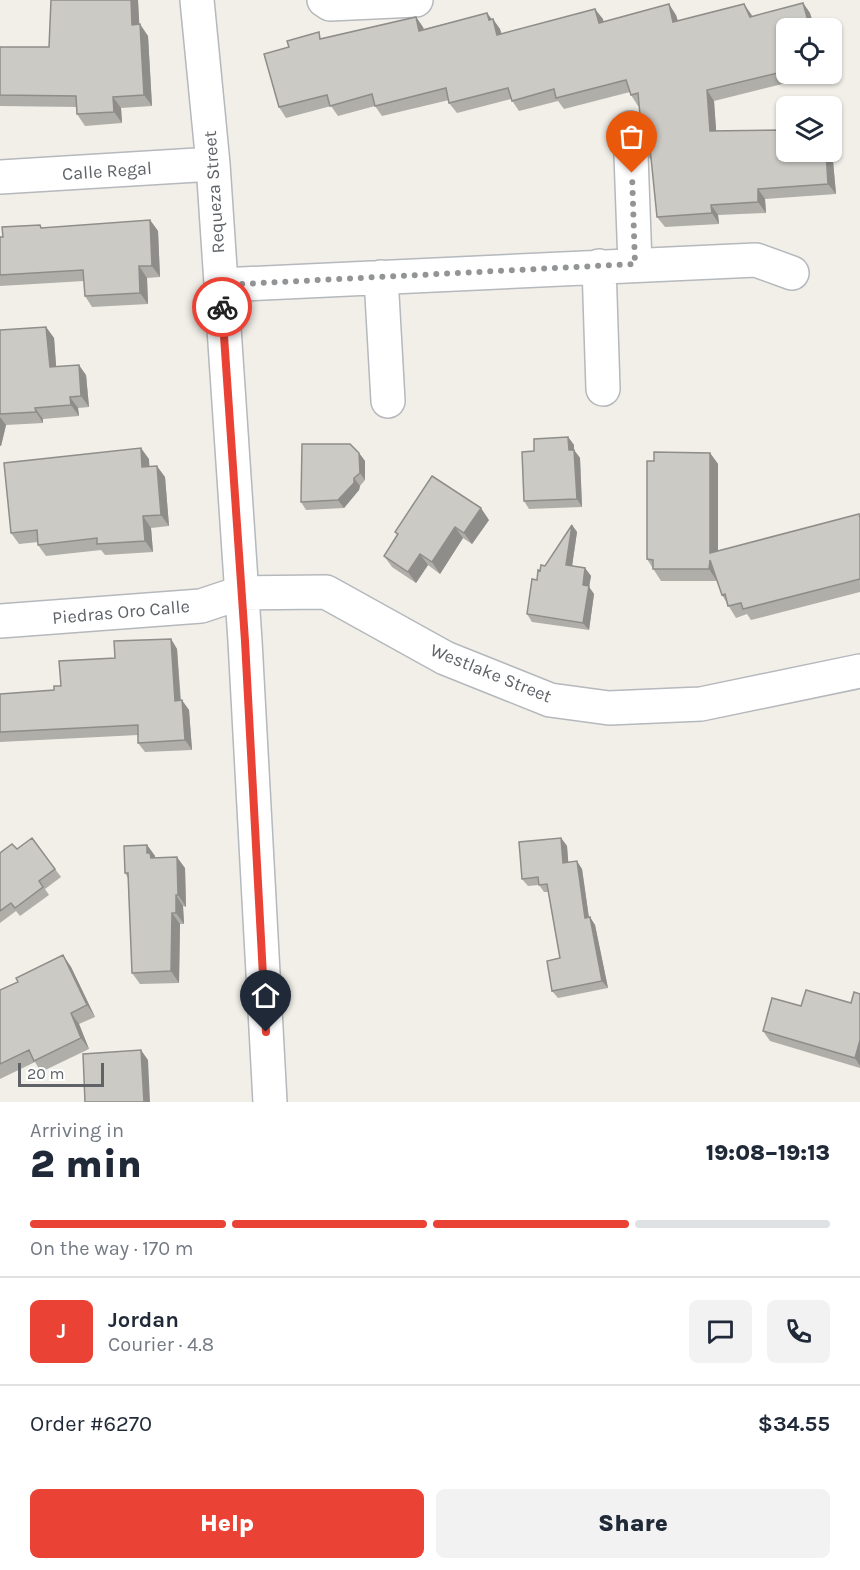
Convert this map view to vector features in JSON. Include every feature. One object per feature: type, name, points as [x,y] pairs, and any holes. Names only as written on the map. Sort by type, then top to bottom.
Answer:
[{"type":"street","name":"Requeza Street","points":[[197,0],[213,164],[270,1102]]},
{"type":"street","points":[[324,0],[330,4],[416,0]]},
{"type":"street","points":[[630,128],[635,264]]},
{"type":"street","name":"Calle Regal","points":[[0,177],[213,164]]},
{"type":"street","points":[[221,285],[756,260],[792,273]]},
{"type":"street","points":[[599,266],[603,389]]},
{"type":"street","points":[[381,277],[388,401]]},
{"type":"street","name":"Westlake Street","points":[[240,593],[326,592],[445,658],[550,700],[609,708],[701,704],[860,671]]},
{"type":"street","name":"Piedras Oro Calle","points":[[0,621],[201,606],[240,593]]},
{"type":"building","points":[[51,0],[131,0],[132,25],[140,24],[144,95],[113,97],[114,112],[77,114],[76,96],[0,95],[0,47],[49,47]]},
{"type":"building","points":[[803,3],[807,18],[776,18],[776,73],[707,90],[710,131],[776,130],[776,162],[827,162],[828,184],[758,189],[758,202],[711,205],[712,213],[657,217],[650,148],[643,148],[638,93],[631,95],[626,80],[556,98],[554,89],[512,101],[508,88],[449,103],[446,88],[375,106],[372,94],[330,106],[327,95],[279,107],[264,54],[289,47],[287,41],[319,32],[320,39],[416,17],[419,31],[487,13],[489,20],[493,19],[497,35],[595,9],[599,23],[669,4],[673,22],[744,4],[750,17]]},
{"type":"building","points":[[150,220],[152,266],[139,266],[140,293],[85,296],[83,270],[0,275],[2,227],[40,225],[41,228]]},
{"type":"building","points":[[46,327],[50,367],[79,365],[81,396],[70,397],[71,405],[35,408],[36,412],[0,414],[0,330]]},
{"type":"building","points":[[568,437],[569,450],[574,450],[577,499],[524,501],[522,452],[534,451],[534,439]]},
{"type":"building","points":[[302,444],[350,444],[359,453],[360,473],[338,500],[301,502]]},
{"type":"building","points":[[141,448],[142,467],[157,466],[161,515],[143,516],[145,541],[97,544],[97,538],[38,545],[37,530],[11,533],[4,463]]},
{"type":"building","points":[[654,452],[710,453],[710,553],[859,514],[860,579],[743,609],[741,603],[728,606],[710,560],[709,569],[653,569],[653,560],[647,559],[647,461],[654,461]]},
{"type":"building","points":[[432,476],[481,508],[464,533],[455,527],[432,562],[420,554],[408,572],[384,556],[398,534],[395,532]]},
{"type":"building","points":[[572,525],[566,565],[585,568],[583,585],[589,586],[583,623],[527,614],[532,579],[537,580],[541,565],[545,566]]},
{"type":"building","points":[[171,639],[175,701],[182,700],[185,740],[138,743],[138,725],[0,732],[0,694],[54,690],[54,686],[61,686],[59,661],[115,658],[114,641]]},
{"type":"building","points":[[32,838],[55,869],[39,881],[43,887],[15,908],[11,903],[0,911],[0,853],[12,844],[17,849]]},
{"type":"building","points":[[561,838],[563,863],[577,861],[585,918],[590,917],[602,981],[552,991],[547,961],[560,958],[547,884],[539,885],[538,877],[522,879],[519,842]]},
{"type":"building","points":[[147,845],[147,853],[150,853],[151,858],[177,857],[178,895],[176,895],[176,913],[172,913],[171,971],[132,973],[128,873],[125,873],[124,846]]},
{"type":"building","points":[[63,955],[87,1005],[71,1013],[81,1038],[34,1061],[29,1050],[0,1064],[0,990],[18,982],[16,978]]},
{"type":"building","points":[[806,990],[851,1003],[854,992],[860,994],[860,1040],[855,1058],[763,1031],[772,998],[801,1006]]},
{"type":"building","points":[[141,1050],[144,1102],[85,1102],[83,1054]]},
{"type":"way so far","points":[[222,307],[221,285],[635,264],[632,173]]},
{"type":"route","points":[[222,307],[245,641],[266,1032]]}]
